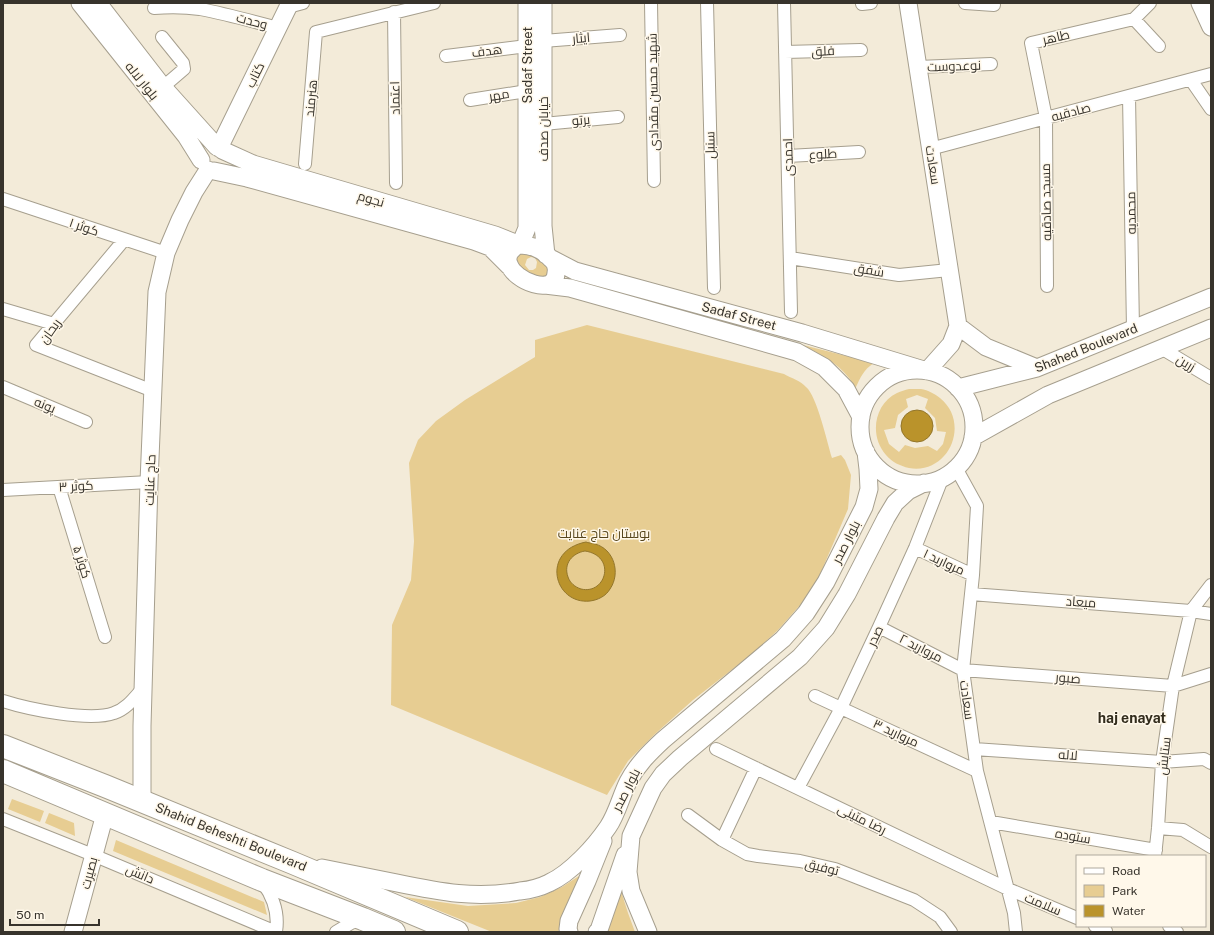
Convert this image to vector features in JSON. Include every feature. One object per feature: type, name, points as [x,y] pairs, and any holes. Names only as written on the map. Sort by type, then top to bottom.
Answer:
[{"type":"highway","name":"Shahid Beheshti Boulevard","points":[[3,746],[142,801],[457,932]]},
{"type":"highway","name":"Shahid Beheshti Boulevard","points":[[3,771],[262,880],[394,932]]},
{"type":"main road","name":"بلوار لاله","points":[[80,3],[186,136],[207,167]]},
{"type":"main road","name":"بلوار لاله","points":[[98,3],[163,87],[219,148]]},
{"type":"main road","name":"Sadaf Street","points":[[520,245],[528,228],[527,3]]},
{"type":"main road","name":"خیابان صدف","points":[[543,3],[543,226],[549,257]]},
{"type":"main road","name":"سعادت","points":[[908,3],[958,326]]},
{"type":"main road","points":[[1200,3],[1211,27]]},
{"type":"main road","name":"کتاب","points":[[219,148],[278,28],[294,4]]},
{"type":"main road","name":"حاج عنایت","points":[[142,801],[142,726],[149,482],[157,292],[166,253],[207,167],[201,156],[205,149],[209,147],[219,148]]},
{"type":"main road","name":"نجوم","points":[[219,148],[253,164],[495,235],[520,245]]},
{"type":"main road","name":"نجوم","points":[[207,167],[474,241],[490,248],[509,266]]},
{"type":"main road","points":[[520,245],[535,248],[549,257],[556,267],[556,276],[552,281],[545,285],[529,282],[519,276],[509,266],[508,262],[510,252],[516,246],[520,245]]},
{"type":"main road","name":"Sadaf Street","points":[[549,257],[576,271],[802,333],[927,371]]},
{"type":"main road","name":"Sadaf Street","points":[[545,285],[570,288],[796,352],[824,367],[841,383],[846,389],[861,417]]},
{"type":"main road","name":"Shahed Boulevard","points":[[958,388],[1037,368],[1211,297]]},
{"type":"main road","points":[[927,371],[950,344],[958,326],[986,347],[1037,368]]},
{"type":"main road","points":[[973,438],[1048,394],[1211,328]]},
{"type":"main road","points":[[909,370],[927,371],[944,377],[958,388],[968,402],[973,420],[973,438],[967,454],[956,468],[942,479],[924,484],[907,483],[890,477],[876,466],[866,452],[860,434],[861,417],[867,400],[882,382],[892,376],[909,370]]},
{"type":"main road","name":"بلوار صدر","points":[[293,863],[442,892],[476,896],[503,895],[529,890],[549,883],[570,870],[609,826],[628,782],[645,757],[663,740],[783,639],[806,613],[826,582],[864,506],[868,489],[866,452]]},
{"type":"main road","name":"بلوار صدر","points":[[648,932],[631,891],[628,872],[631,836],[653,788],[680,758],[800,657],[826,628],[847,594],[895,503],[908,491],[924,484]]},
{"type":"main road","name":"بصیرت","points":[[73,932],[105,814]]},
{"type":"main road","points":[[569,932],[569,921],[609,826]]},
{"type":"main road","points":[[597,932],[599,930],[631,836]]},
{"type":"street","points":[[394,12],[434,3]]},
{"type":"street","name":"شهید محسن مقدادی","points":[[651,3],[654,181]]},
{"type":"street","name":"سنبل","points":[[707,3],[714,288]]},
{"type":"street","name":"احمدی","points":[[784,3],[791,312]]},
{"type":"street","points":[[965,3],[994,5]]},
{"type":"street","points":[[1150,3],[1134,19],[1159,46]]},
{"type":"street","name":"وحدت","points":[[154,8],[176,7],[199,9],[278,28]]},
{"type":"street","name":"هنرمند","points":[[305,164],[316,32],[394,12]]},
{"type":"street","name":"اعتماد","points":[[394,12],[396,183]]},
{"type":"street","name":"طاهر","points":[[1046,118],[1031,43],[1134,19]]},
{"type":"street","name":"ایثار","points":[[543,41],[620,35]]},
{"type":"street","points":[[162,37],[183,63],[184,68],[163,87]]},
{"type":"street","name":"هدف","points":[[446,56],[527,46]]},
{"type":"street","name":"فلق","points":[[785,52],[861,50]]},
{"type":"street","name":"نوعدوست","points":[[918,67],[991,64]]},
{"type":"street","name":"صادقیه","points":[[930,149],[1211,74]]},
{"type":"street","points":[[1191,80],[1211,109]]},
{"type":"street","name":"مهر","points":[[470,100],[527,90]]},
{"type":"street","name":"محمدیه","points":[[1129,96],[1132,329]]},
{"type":"street","name":"پرتو","points":[[543,124],[618,117]]},
{"type":"street","name":"مسجد صادقیه","points":[[1046,118],[1047,286]]},
{"type":"street","name":"طلوع","points":[[788,156],[859,152]]},
{"type":"street","name":"کوثر ۱","points":[[3,199],[166,253]]},
{"type":"street","name":"ریحان","points":[[124,240],[36,345],[153,391]]},
{"type":"street","name":"شفق","points":[[790,258],[899,275],[949,270]]},
{"type":"street","points":[[3,309],[54,324]]},
{"type":"street","name":"زرین","points":[[1161,348],[1211,378]]},
{"type":"street","name":"پونه","points":[[3,388],[86,422]]},
{"type":"street","name":"سعادت","points":[[956,468],[978,506],[973,575],[962,670],[977,771],[1014,913],[1016,932]]},
{"type":"street","name":"صدر","points":[[798,788],[841,708],[879,627],[915,548],[942,479]]},
{"type":"street","name":"کوثر ۳","points":[[3,490],[149,482]]},
{"type":"street","name":"کوثر ۵","points":[[58,486],[105,637]]},
{"type":"street","name":"مروارید ۱","points":[[915,548],[973,575]]},
{"type":"street","points":[[1191,611],[1211,586]]},
{"type":"street","name":"میعاد","points":[[971,594],[1191,611],[1211,614]]},
{"type":"street","name":"ستایش","points":[[1155,853],[1162,762],[1173,686],[1191,611]]},
{"type":"street","name":"مروارید ۲","points":[[879,627],[962,670]]},
{"type":"street","name":"صبور","points":[[962,670],[1173,686]]},
{"type":"street","points":[[1173,686],[1211,674]]},
{"type":"street","points":[[3,701],[16,705],[69,715],[103,716],[124,708],[144,687]]},
{"type":"street","name":"مروارید ۳","points":[[815,696],[977,771]]},
{"type":"street","name":"رضا متینی","points":[[716,749],[1008,889]]},
{"type":"street","name":"لاله","points":[[974,749],[1162,762],[1204,759],[1211,763]]},
{"type":"street","points":[[722,840],[756,768]]},
{"type":"street","name":"توفیق","points":[[688,815],[722,840],[747,854],[818,865],[853,876],[914,900],[940,917],[952,932]]},
{"type":"street","name":"دانش","points":[[3,819],[93,854],[276,932]]},
{"type":"street","name":"ستوده","points":[[991,822],[1155,853]]},
{"type":"street","points":[[1158,828],[1183,830],[1211,847]]},
{"type":"street","points":[[262,880],[274,899],[277,915],[276,932]]},
{"type":"street","name":"سلامت","points":[[1008,889],[1076,918]]},
{"type":"street","points":[[336,932],[351,923],[364,919]]},
{"type":"green space","points":[[518,253],[536,255],[551,270],[543,280],[518,267],[515,257]],"holes":[[[531,257],[535,258],[537,262],[536,268],[529,270],[525,265],[527,259]]]},
{"type":"green space","name":"بوستان حاج عنایت","points":[[587,325],[784,374],[799,381],[810,392],[814,400],[832,458],[841,455],[845,460],[851,475],[848,509],[818,579],[801,604],[778,630],[752,654],[693,700],[655,734],[628,761],[607,795],[391,705],[392,625],[411,580],[414,541],[409,463],[418,440],[436,421],[465,400],[535,357],[535,340]]},
{"type":"green space","points":[[803,345],[874,363],[865,371],[855,389],[845,373],[828,359]]},
{"type":"green space","points":[[909,389],[921,389],[936,395],[949,408],[954,420],[954,433],[951,445],[945,456],[935,464],[923,468],[909,468],[894,462],[886,455],[877,439],[876,421],[883,405],[889,398],[897,393]],"holes":[[[917,395],[928,399],[925,408],[935,418],[937,431],[946,432],[943,444],[937,451],[928,446],[915,448],[905,445],[899,452],[889,444],[884,430],[895,428],[898,415],[908,407],[906,399]]]},
{"type":"green space","points":[[12,799],[44,811],[40,822],[8,809]]},
{"type":"green space","points":[[49,813],[74,823],[75,836],[45,823]]},
{"type":"green space","points":[[116,840],[264,902],[267,915],[113,851]]},
{"type":"green space","points":[[582,874],[558,932],[492,932],[405,897],[468,906],[516,903],[540,897],[562,887]]},
{"type":"green space","points":[[621,891],[635,932],[607,932]]},
{"type":"water","points":[[917,410],[928,415],[933,426],[928,437],[917,442],[906,437],[901,426],[906,415]]},
{"type":"water","points":[[586,542],[602,547],[611,556],[614,562],[615,576],[610,589],[602,597],[590,601],[578,600],[568,595],[561,586],[557,576],[558,566],[562,556],[571,547]],"holes":[[[585,551],[595,554],[601,560],[604,567],[602,581],[597,586],[590,589],[581,589],[571,583],[567,572],[568,563],[573,556],[581,552]]]},
{"type":"district","name":"haj enayat","points":[[1132,718]]}]
